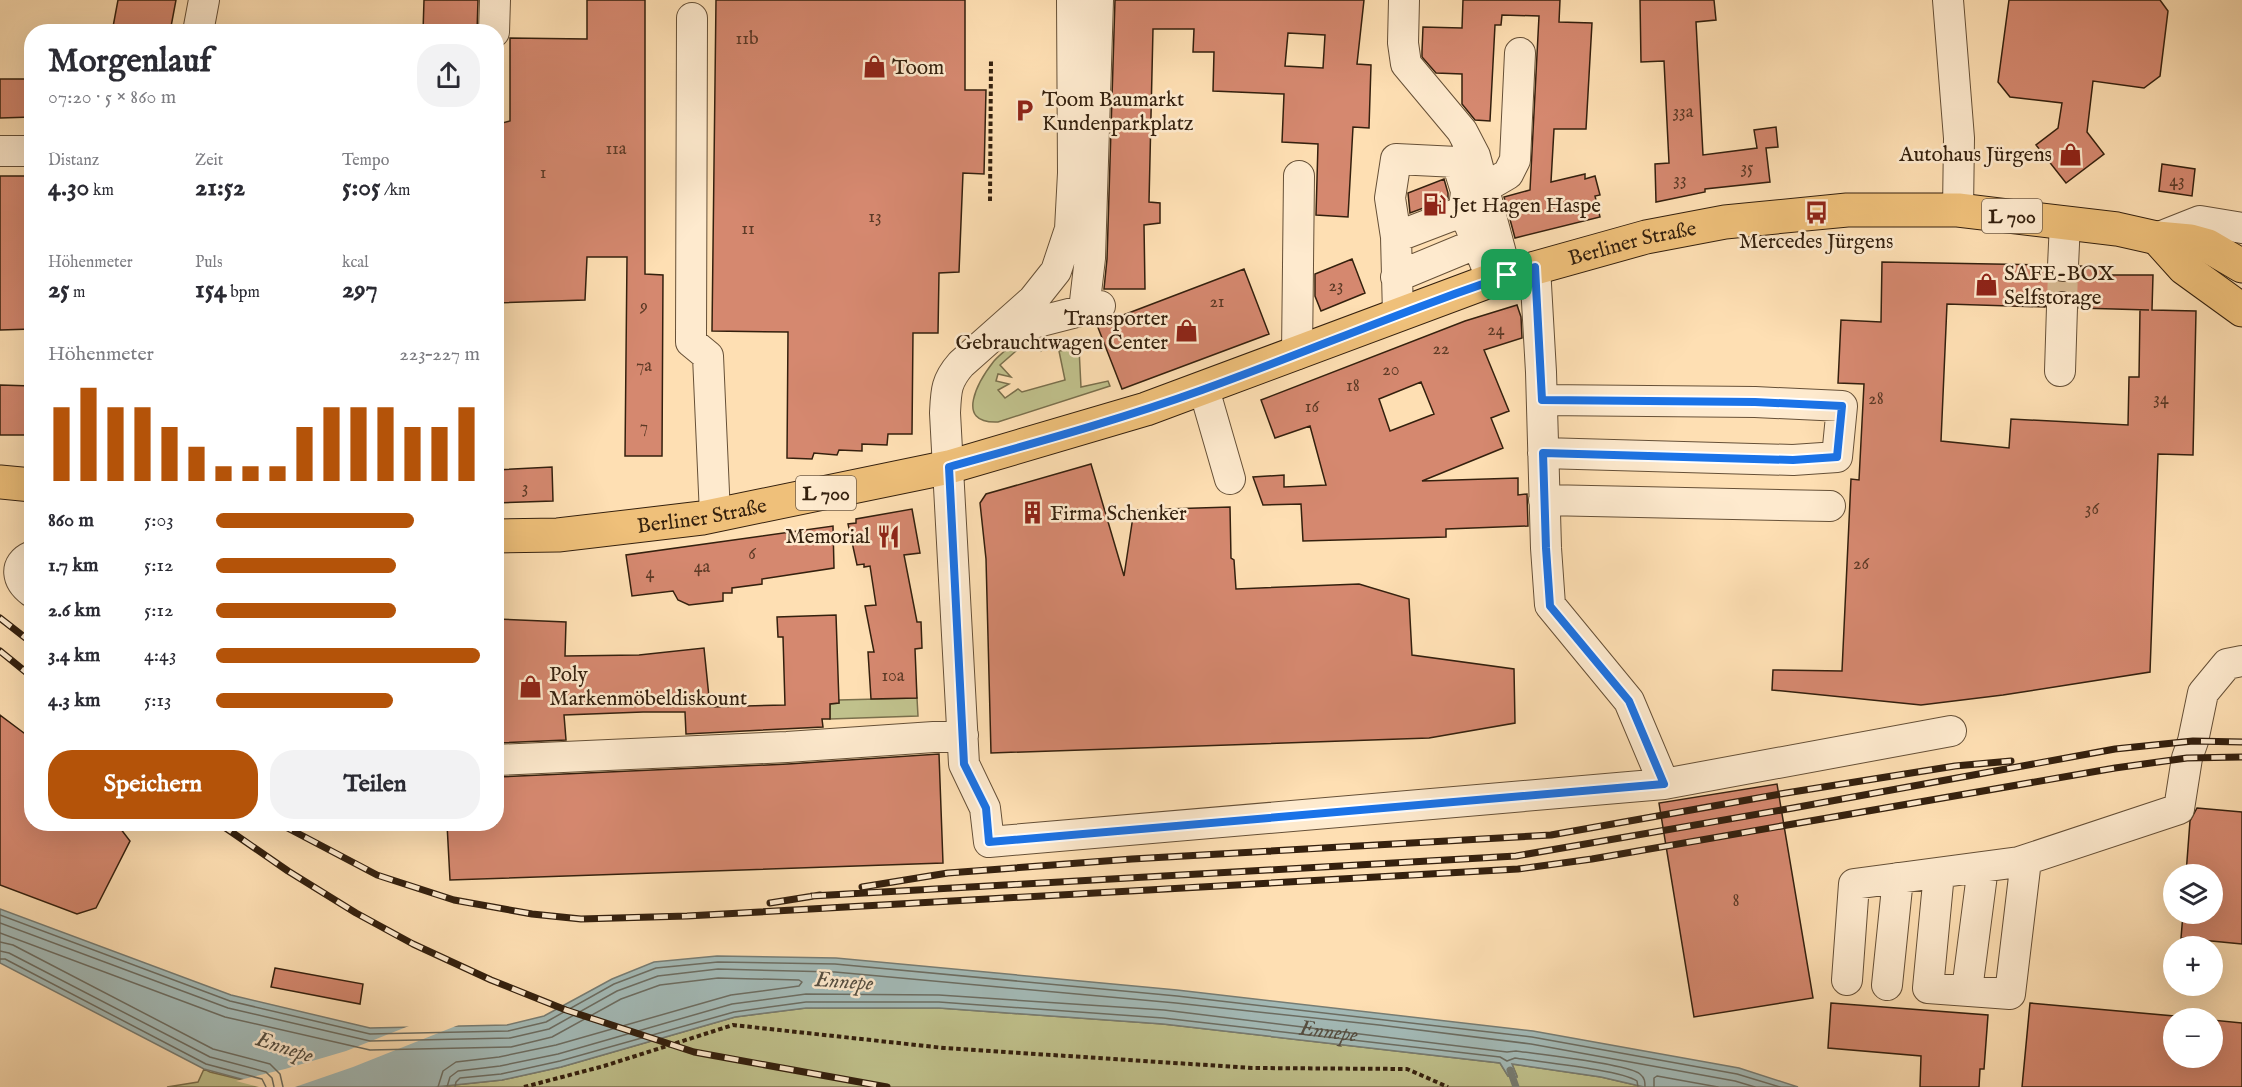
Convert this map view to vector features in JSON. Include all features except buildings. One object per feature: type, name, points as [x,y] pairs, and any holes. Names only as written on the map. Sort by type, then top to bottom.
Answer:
[{"type":"main road","name":"Berliner Straße","points":[[504,536],[558,535],[715,515],[949,467],[1146,410],[1398,314],[1512,274],[1646,237],[1725,222],[1847,210],[1958,210],[2065,222],[2117,229],[2157,238],[2190,241],[2208,246],[2242,266]]},
{"type":"main road","points":[[2157,238],[2184,268],[2239,303]]},
{"type":"main road","points":[[0,482],[24,484]]},
{"type":"street","points":[[200,24],[204,0]]},
{"type":"street","points":[[494,24],[495,0]]},
{"type":"street","points":[[1072,0],[1073,173],[1070,229],[1056,271],[1033,300],[961,364],[950,376],[946,391],[945,413],[964,764],[986,808],[989,842],[1664,784],[1951,731]]},
{"type":"street","points":[[999,331],[1092,308],[1090,258],[1098,0]]},
{"type":"street","points":[[1404,0],[1403,43],[1407,64],[1461,131],[1475,156],[1512,274],[1542,400],[1544,500],[1550,606],[1629,701],[1664,784]]},
{"type":"street","points":[[1948,0],[1959,138],[1958,210]]},
{"type":"street","points":[[692,18],[692,342],[708,356],[715,515]]},
{"type":"street","points":[[1484,188],[1508,174],[1515,160],[1520,53]]},
{"type":"street","points":[[0,151],[24,151]]},
{"type":"street","points":[[1398,314],[1396,258],[1390,198],[1396,159],[1457,162],[1466,191],[1471,228],[1512,274]]},
{"type":"street","points":[[1297,354],[1299,176]]},
{"type":"street","points":[[2063,266],[2065,222]]},
{"type":"street","points":[[2157,238],[2200,222],[2242,228]]},
{"type":"street","points":[[1396,258],[1471,228]]},
{"type":"street","points":[[1396,258],[1471,228]]},
{"type":"street","points":[[2061,371],[2062,307]]},
{"type":"street","points":[[1204,389],[1230,479]]},
{"type":"street","points":[[1542,400],[1755,402],[1842,406],[1837,457],[1793,460],[1543,453]]},
{"type":"street","points":[[1544,500],[1830,506]]},
{"type":"street","points":[[24,559],[18,569],[19,579],[24,584]]},
{"type":"street","points":[[1847,980],[1854,884],[2026,860],[2180,809],[2187,758],[2203,693],[2227,664],[2242,661]]},
{"type":"street","points":[[504,760],[787,747],[963,735]]},
{"type":"street","points":[[1939,873],[1928,988],[2010,994],[2026,860]]},
{"type":"street","points":[[1967,990],[1983,867]]},
{"type":"street","points":[[1887,985],[1898,878]]},
{"type":"path","points":[[990,201],[991,58]]},
{"type":"path","points":[[984,132],[990,132]]},
{"type":"path","points":[[524,1087],[604,1066],[733,1025],[968,1049],[1252,1068],[1407,1069],[1448,1087]]},
{"type":"green space","points":[[1025,335],[1046,335],[1045,346],[1041,351],[1032,337],[1000,365],[1011,377],[998,374],[996,381],[1009,384],[998,390],[1005,398],[1018,389],[1022,392],[1065,380],[1059,351],[1079,348],[1081,387],[1108,381],[1110,386],[998,422],[984,421],[976,416],[973,409],[977,389],[994,361]]},
{"type":"green space","points":[[917,698],[918,716],[830,719],[830,704],[839,703],[839,700]]},
{"type":"green space","points":[[806,1008],[939,1008],[1163,1024],[1500,1063],[1508,1076],[1517,1076],[1512,1064],[1601,1077],[1644,1087],[435,1087],[502,1080],[561,1067],[735,1017]]},
{"type":"green space","points":[[204,1069],[271,1087],[167,1087],[198,1082]]},
{"type":"water","name":"Ennepe","points":[[0,909],[231,995],[370,1028],[507,1025],[544,1016],[612,979],[654,962],[717,956],[836,958],[1177,990],[1533,1031],[1739,1068],[1798,1087],[1644,1087],[1601,1077],[1512,1064],[1517,1077],[1508,1076],[1500,1063],[1163,1024],[939,1008],[806,1008],[735,1017],[561,1067],[502,1080],[435,1087],[271,1087],[204,1069],[0,963]]},
{"type":"pier","points":[[414,1024],[461,1024],[353,1067],[295,1087],[259,1087],[236,1081],[346,1051]]},
{"type":"waterway","points":[[1510,1070],[1516,1087]]},
{"type":"tunnel","points":[[2062,307],[2063,266]]},
{"type":"railway","points":[[0,618],[24,637]]},
{"type":"railway","points":[[0,651],[24,670]]},
{"type":"railway","points":[[812,896],[1516,856],[2115,749],[2193,741],[2242,742]]},
{"type":"railway","points":[[293,831],[377,875],[454,900],[532,914],[581,919],[687,916],[1518,869],[1592,859],[2115,768],[2187,758],[2242,757]]},
{"type":"railway","points":[[862,887],[948,873],[1132,859],[1551,835],[1786,793],[1955,766],[2011,761]]},
{"type":"railway","points":[[230,831],[288,871],[356,913],[413,944],[491,980],[566,1010],[694,1052],[887,1087]]},
{"type":"railway","points":[[770,903],[820,895]]},
{"type":"place","name":"Toom","points":[[874,67]]},
{"type":"place","name":"Toom Baumarkt Kundenparkplatz","points":[[1024,111]]},
{"type":"place","name":"Autohaus Jürgens","points":[[2070,154]]},
{"type":"place","name":"Jet Hagen Haspe","points":[[1434,205]]},
{"type":"place","name":"Mercedes Jürgens","points":[[1816,213]]},
{"type":"place","name":"SAFE-BOX Selfstorage","points":[[1986,285]]},
{"type":"place","name":"Transporter Gebrauchtwagen Center","points":[[1186,330]]},
{"type":"place","name":"Firma Schenker","points":[[1032,513]]},
{"type":"place","name":"Memorial","points":[[888,536]]},
{"type":"place","name":"Poly Markenmöbeldiskount","points":[[531,686]]},
{"type":"route","points":[[1535,267],[1542,400],[1755,402],[1842,406],[1837,457],[1793,460],[1543,453],[1550,606],[1629,701],[1664,784],[989,842],[986,808],[964,764],[949,467],[1146,410],[1507,275],[1535,267]]}]
